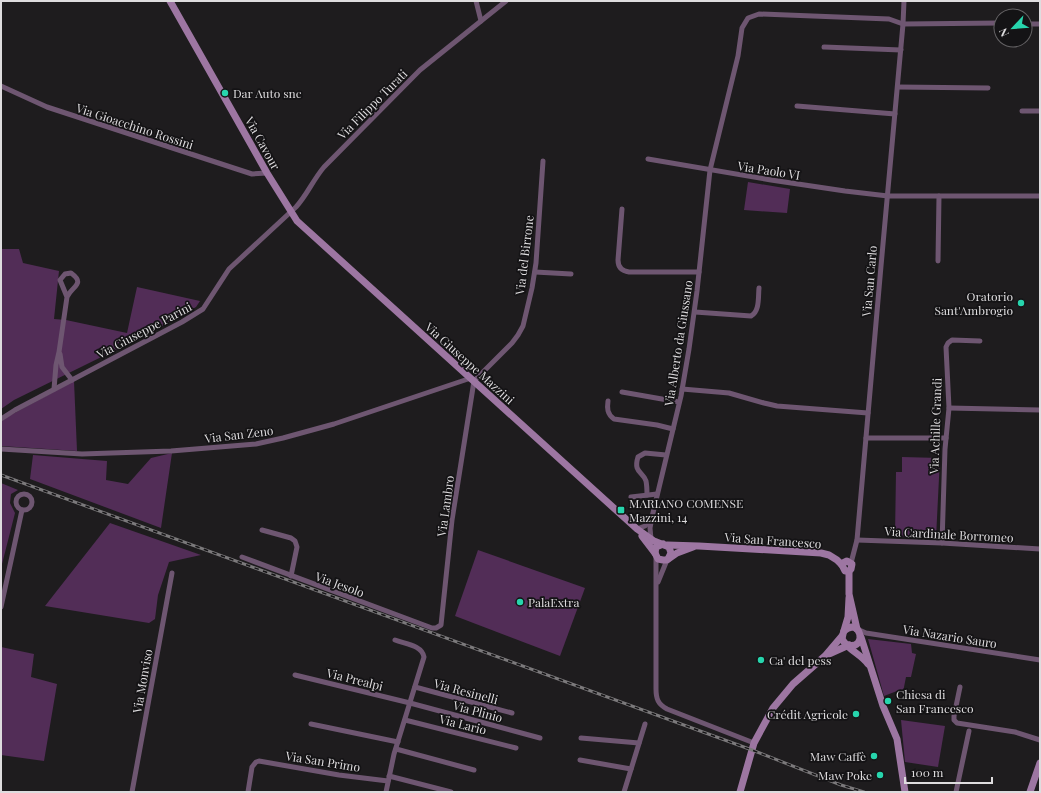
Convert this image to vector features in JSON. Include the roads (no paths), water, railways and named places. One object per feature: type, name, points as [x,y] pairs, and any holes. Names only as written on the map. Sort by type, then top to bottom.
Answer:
[{"type":"street","name":"Via Cavour","points":[[170,1],[290,213]]},
{"type":"street","points":[[476,1],[481,21]]},
{"type":"street","name":"Via Filippo Turati","points":[[290,213],[302,201],[314,180],[324,168],[413,77],[433,59],[506,1]]},
{"type":"street","name":"Via San Carlo","points":[[851,563],[857,540],[898,87],[904,1]]},
{"type":"street","name":"Via Alberto da Giussano","points":[[652,540],[650,528],[652,517],[682,389],[695,312],[710,170],[744,23],[749,17],[760,14],[889,19],[903,24]]},
{"type":"street","points":[[903,24],[993,23]]},
{"type":"street","points":[[824,47],[901,50]]},
{"type":"street","name":"Via Gioacchino Rossini","points":[[1,86],[47,108],[252,174],[267,173]]},
{"type":"street","points":[[898,87],[988,88]]},
{"type":"street","points":[[797,106],[895,114]]},
{"type":"street","points":[[1022,112],[1040,111]]},
{"type":"street","name":"Via Paolo VI","points":[[648,159],[845,191],[888,196],[1040,196]]},
{"type":"street","name":"Via del Birrone","points":[[472,379],[511,344],[519,333],[525,318],[535,272],[543,161]]},
{"type":"street","points":[[938,261],[939,196]]},
{"type":"street","points":[[622,209],[618,260],[619,266],[622,270],[629,272],[699,272]]},
{"type":"street","name":"Via Giuseppe Mazzini","points":[[290,213],[304,228],[652,540],[665,545]]},
{"type":"street","name":"Via Giuseppe Parini","points":[[1,419],[199,312],[208,302],[229,269],[290,213]]},
{"type":"street","points":[[535,272],[571,274]]},
{"type":"street","points":[[54,389],[56,365],[67,297],[78,281],[77,277],[71,273],[65,274],[60,280],[67,297]]},
{"type":"street","points":[[695,312],[753,315],[757,310],[759,288]]},
{"type":"street","name":"Via Achille Grandi","points":[[942,543],[948,408],[946,346],[952,340],[980,341]]},
{"type":"street","points":[[59,352],[62,367],[72,380]]},
{"type":"street","name":"Via San Zeno","points":[[1,449],[82,454],[172,451],[260,443],[334,424],[472,379]]},
{"type":"street","name":"Via Lambro","points":[[432,628],[438,627],[441,623],[472,379]]},
{"type":"street","points":[[682,389],[729,393],[777,406],[868,413]]},
{"type":"street","points":[[622,392],[679,402]]},
{"type":"street","points":[[608,401],[608,411],[610,416],[614,419],[673,428]]},
{"type":"street","points":[[948,408],[1040,410]]},
{"type":"street","points":[[866,438],[946,438]]},
{"type":"street","points":[[647,495],[646,481],[638,469],[638,457],[647,452],[666,455]]},
{"type":"street","points":[[631,497],[657,494]]},
{"type":"street","points":[[1,607],[22,510]]},
{"type":"street","name":"Via Alberto da Giussano","points":[[641,530],[649,524],[652,517]]},
{"type":"street","points":[[262,530],[291,538],[295,541],[296,547],[292,576]]},
{"type":"street","name":"Via Giuseppe Mazzini","points":[[641,530],[655,555]]},
{"type":"street","name":"Via Cardinale Borromeo","points":[[857,540],[1040,548]]},
{"type":"street","points":[[656,587],[667,559],[671,553],[665,545],[656,547],[655,555],[656,689],[658,702],[661,706],[670,711],[754,743]]},
{"type":"street","name":"Via San Francesco","points":[[665,545],[821,553],[833,558],[842,565],[843,569],[849,571]]},
{"type":"street","name":"Via San Francesco","points":[[667,559],[682,551],[698,546]]},
{"type":"street","points":[[655,555],[660,560],[667,559]]},
{"type":"street","name":"Via Jesolo","points":[[242,558],[432,628]]},
{"type":"street","points":[[842,565],[845,562],[851,563],[852,568],[849,571],[848,617],[843,633],[844,642],[863,658],[872,671]]},
{"type":"street","name":"Via Monviso","points":[[132,792],[172,573]]},
{"type":"street","points":[[849,598],[857,629],[861,637],[883,706],[898,743],[905,792]]},
{"type":"street","points":[[740,792],[754,743],[778,700],[801,676],[825,656],[849,627],[857,629]]},
{"type":"street","name":"Via Nazario Sauro","points":[[857,629],[866,633],[1040,660]]},
{"type":"street","points":[[825,656],[848,645],[856,644],[861,637]]},
{"type":"street","points":[[386,792],[396,749],[423,660],[423,653],[418,648],[395,640]]},
{"type":"street","name":"Via Prealpi","points":[[295,675],[410,703]]},
{"type":"street","name":"Via Resinelli","points":[[415,687],[512,714]]},
{"type":"street","points":[[960,687],[954,718],[957,723],[1015,732],[1040,740]]},
{"type":"street","name":"Via Plinio","points":[[410,703],[540,738]]},
{"type":"street","name":"Via Lario","points":[[405,720],[516,748]]},
{"type":"street","points":[[311,724],[398,742]]},
{"type":"street","points":[[624,792],[645,724]]},
{"type":"street","points":[[956,792],[969,731]]},
{"type":"street","points":[[581,738],[639,743]]},
{"type":"street","points":[[396,749],[474,770]]},
{"type":"street","points":[[580,760],[631,769]]},
{"type":"street","name":"Via San Primo","points":[[248,792],[252,767],[255,762],[260,761],[339,775],[389,779],[450,792]]},
{"type":"street","points":[[1030,792],[1040,763]]},
{"type":"railway","points":[[1,475],[752,750],[841,785],[864,792]]},
{"type":"place","name":"Dar Auto snc","points":[[225,93]]},
{"type":"place","name":"Oratorio Sant'Ambrogio","points":[[1021,303]]},
{"type":"place","name":"MARIANO COMENSE Mazzini, 14","points":[[621,510]]},
{"type":"place","name":"PalaExtra","points":[[520,602]]},
{"type":"place","name":"Ca' del pess","points":[[761,660]]},
{"type":"place","name":"Chiesa di San Francesco","points":[[888,701]]},
{"type":"place","name":"Crédit Agricole","points":[[856,714]]},
{"type":"place","name":"Maw Caffè","points":[[874,756]]},
{"type":"place","name":"Maw Poke","points":[[880,775]]}]
